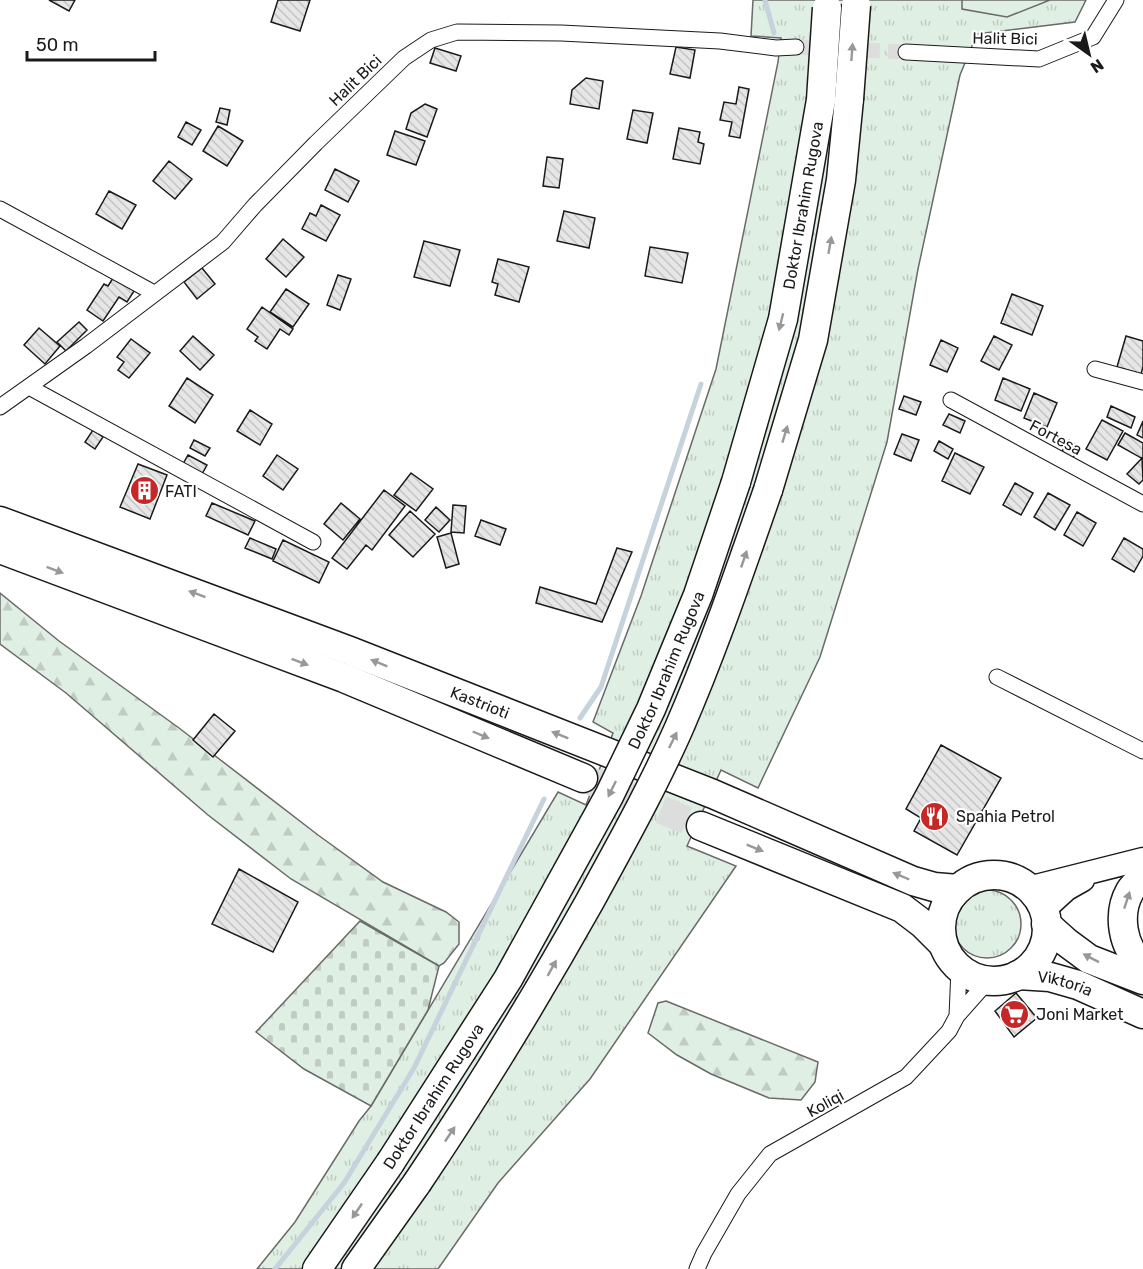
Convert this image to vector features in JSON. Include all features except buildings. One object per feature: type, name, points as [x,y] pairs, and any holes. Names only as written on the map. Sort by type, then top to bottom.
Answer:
[{"type":"highway","name":"Doktor Ibrahim Rugova","points":[[356,1269],[474,1099],[542,988],[628,832],[679,728],[728,604],[768,490],[813,340],[841,180],[856,3]]},
{"type":"highway","name":"Doktor Ibrahim Rugova","points":[[317,1269],[390,1163],[508,979],[609,796],[651,709],[698,595],[736,482],[783,319],[821,99],[827,4]]},
{"type":"highway","name":"Kastrioti","points":[[0,521],[350,651],[713,794],[913,881],[934,887],[957,889]]},
{"type":"highway","name":"Kastrioti","points":[[0,549],[344,678],[583,777]]},
{"type":"highway","points":[[701,826],[902,908],[942,943],[949,957],[959,969],[973,977],[988,981],[1003,981],[1018,975],[1031,966],[1040,954],[1046,939],[1039,907],[1012,879],[994,875],[971,880],[957,889],[948,900],[942,914],[940,928],[942,943]]},
{"type":"highway","points":[[1143,877],[1130,890],[1122,921],[1131,950],[1143,964]]},
{"type":"highway","name":"Viktoria","points":[[1039,907],[1066,942],[1089,959],[1143,980]]},
{"type":"highway","name":"Viktoria","points":[[1018,975],[1050,977],[1078,985],[1143,1014]]},
{"type":"street","name":"Halit Bici","points":[[906,52],[1039,59],[1093,37],[1116,0]]},
{"type":"street","name":"Halit Bici","points":[[0,407],[223,242],[255,205],[324,135],[404,58],[431,40],[457,32],[561,33],[720,41],[776,48],[796,47]]},
{"type":"street","points":[[0,209],[154,293]]},
{"type":"street","points":[[1095,369],[1143,382]]},
{"type":"street","points":[[29,387],[313,542]]},
{"type":"street","name":"Fortesa","points":[[951,400],[1143,504]]},
{"type":"street","points":[[997,677],[1143,751]]},
{"type":"street","points":[[1039,907],[1100,871],[1143,859]]},
{"type":"street","points":[[957,1016],[959,969]]},
{"type":"street","name":"Koliqi","points":[[697,1269],[738,1194],[770,1154],[906,1077],[949,1031],[957,1016],[988,981]]},
{"type":"green space","points":[[753,0],[1086,0],[1075,22],[977,34],[960,75],[918,269],[887,442],[820,657],[758,788],[721,770],[687,846],[736,866],[590,1079],[498,1183],[438,1269],[257,1269],[295,1222],[359,1121],[371,1106],[558,792],[586,805],[613,733],[593,722],[641,596],[716,369],[781,38],[751,36]]},
{"type":"green space","points":[[962,0],[1050,0],[1007,17],[962,9]]},
{"type":"green space","points":[[0,593],[59,641],[179,728],[383,882],[446,912],[459,922],[459,944],[444,963],[439,966],[291,879],[208,815],[66,693],[0,644]]},
{"type":"green space","points":[[987,890],[1000,893],[1011,900],[1018,911],[1021,924],[1018,937],[1011,948],[1000,955],[987,958],[974,955],[963,948],[956,937],[953,924],[956,911],[963,900],[974,893]]},
{"type":"green space","points":[[360,921],[439,966],[428,1010],[371,1106],[304,1069],[256,1032]]},
{"type":"green space","points":[[666,1001],[818,1062],[815,1082],[801,1100],[769,1098],[711,1074],[677,1055],[648,1033],[658,1003]]},
{"type":"waterway","points":[[765,0],[774,33]]},
{"type":"waterway","points":[[580,718],[601,687],[701,384]]},
{"type":"waterway","points":[[275,1269],[344,1183],[414,1068],[544,799]]},
{"type":"tunnel","points":[[796,47],[906,52]]},
{"type":"tunnel","points":[[583,778],[701,826]]},
{"type":"place","name":"FATI","points":[[144,491]]},
{"type":"place","name":"Spahia Petrol","points":[[935,816]]},
{"type":"place","name":"Joni Market","points":[[1015,1014]]}]
